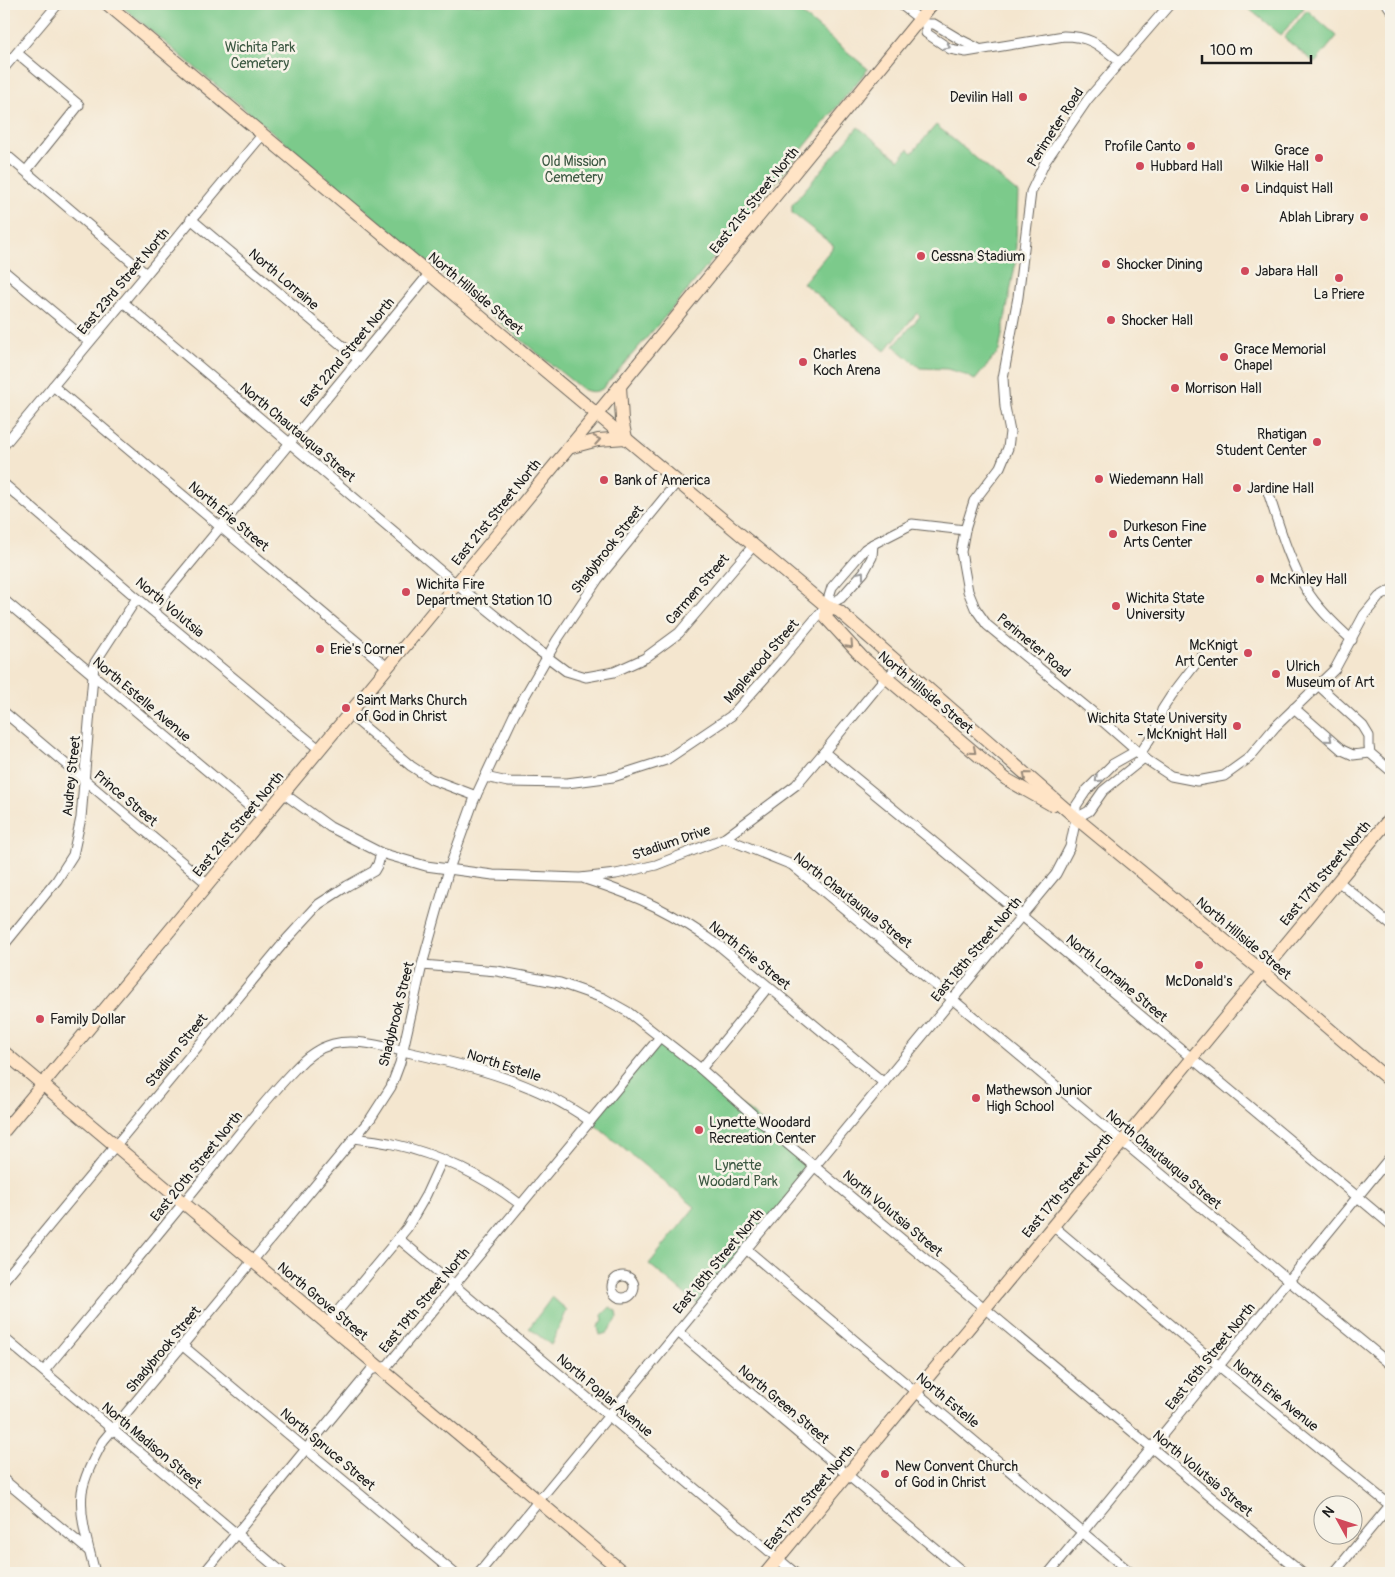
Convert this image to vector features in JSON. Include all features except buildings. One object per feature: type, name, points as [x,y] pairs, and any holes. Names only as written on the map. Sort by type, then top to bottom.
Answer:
[{"type":"main road","name":"North Hillside Street","points":[[107,4],[826,606],[839,611],[1076,818],[1391,1082]]},
{"type":"main road","name":"East 21st Street North","points":[[4,1130],[923,21],[932,4]]},
{"type":"main road","points":[[568,448],[598,440],[626,438],[622,420],[620,386]]},
{"type":"main road","name":"North Hillside Street","points":[[826,606],[826,618],[862,657],[1006,779],[1076,818]]},
{"type":"main road","name":"East 17th Street North","points":[[766,1573],[1391,817]]},
{"type":"main road","name":"North Grove Street","points":[[4,1052],[624,1573]]},
{"type":"street","points":[[4,68],[58,4]]},
{"type":"street","points":[[900,4],[923,21],[926,33],[950,49],[966,52],[1064,36],[1078,36],[1095,42],[1120,62]]},
{"type":"street","name":"Perimeter Road","points":[[1170,4],[1076,115],[1045,162],[1031,192],[1018,297],[1003,378],[1005,407],[1010,432],[1008,448],[1000,467],[974,501],[965,530],[961,552],[968,591],[975,608],[987,625],[1140,754],[1171,776],[1196,781],[1224,776],[1249,758],[1294,708],[1335,669],[1364,615],[1379,597],[1391,590]]},
{"type":"street","points":[[1387,4],[1391,10]]},
{"type":"street","points":[[17,53],[79,105],[26,171]]},
{"type":"street","name":"East 23rd Street North","points":[[4,445],[263,134]]},
{"type":"street","points":[[4,153],[146,274]]},
{"type":"street","name":"North Lorraine","points":[[191,219],[358,359]]},
{"type":"street","points":[[4,271],[89,342]]},
{"type":"street","name":"East 22nd Street North","points":[[152,610],[429,274]]},
{"type":"street","name":"North Chautauqua Street","points":[[123,302],[456,584]]},
{"type":"street","name":"North Erie Street","points":[[53,386],[387,667]]},
{"type":"street","name":"Shadybrook Street","points":[[95,1573],[83,1520],[82,1492],[91,1464],[113,1430],[371,1118],[391,1087],[400,1063],[422,965],[449,869],[476,796],[514,715],[547,657],[598,579],[678,482]]},
{"type":"street","name":"North Volutsia","points":[[4,484],[137,598],[320,749]]},
{"type":"street","points":[[1267,489],[1290,554],[1307,589],[1316,604],[1352,640]]},
{"type":"street","points":[[826,606],[832,587],[865,548],[912,524],[965,530]]},
{"type":"street","points":[[826,606],[841,598],[864,572],[872,557],[873,544]]},
{"type":"street","name":"Carmen Street","points":[[456,584],[566,671],[586,677],[614,672],[646,658],[679,633],[754,545]]},
{"type":"street","name":"Audrey Street","points":[[4,945],[57,880],[73,855],[81,818],[94,664],[137,598]]},
{"type":"street","name":"North Estelle Avenue","points":[[4,600],[262,817]]},
{"type":"street","name":"Maplewood Street","points":[[485,777],[508,782],[567,783],[612,777],[666,760],[731,716],[826,606]]},
{"type":"street","points":[[1076,818],[1088,811],[1103,791],[1140,754],[1157,728],[1162,710],[1200,658]]},
{"type":"street","name":"Stadium Drive","points":[[381,853],[426,866],[493,875],[580,878],[616,874],[656,864],[725,838],[796,785],[879,685],[901,664]]},
{"type":"street","points":[[1318,686],[1367,730],[1370,753],[1391,771]]},
{"type":"street","points":[[1294,708],[1342,750],[1353,755],[1370,753]]},
{"type":"street","name":"Prince Street","points":[[4,712],[208,884]]},
{"type":"street","points":[[349,714],[411,766],[431,779],[476,796]]},
{"type":"street","name":"North Lorraine Street","points":[[824,752],[1391,1225]]},
{"type":"street","name":"East 18th Street North","points":[[479,1573],[1056,874],[1070,847],[1076,818],[1076,806],[1086,791],[1113,764],[1140,754]]},
{"type":"street","points":[[283,793],[330,827],[381,853]]},
{"type":"street","name":"North Chautauqua Street","points":[[725,838],[792,866],[1391,1365]]},
{"type":"street","name":"Stadium Street","points":[[4,1280],[286,940],[319,904],[374,871],[381,853]]},
{"type":"street","name":"North Erie Street","points":[[580,878],[620,890],[659,907],[695,928],[722,947],[884,1083]]},
{"type":"street","points":[[1338,881],[1391,926]]},
{"type":"street","name":"North Volutsia Street","points":[[422,965],[497,971],[560,983],[604,998],[628,1012],[701,1069],[1302,1573]]},
{"type":"street","points":[[701,1069],[768,987]]},
{"type":"street","name":"East 19th Street North","points":[[204,1573],[371,1370],[387,1366],[660,1037]]},
{"type":"street","name":"East 20th Street North","points":[[44,1371],[296,1068],[315,1052],[332,1044],[348,1042],[370,1044],[403,1051]]},
{"type":"street","name":"North Estelle","points":[[403,1051],[484,1071],[520,1083],[568,1106],[590,1121]]},
{"type":"street","points":[[354,1138],[393,1144],[442,1160],[474,1174],[503,1190],[521,1205]]},
{"type":"street","name":"East 16th Street North","points":[[1049,1573],[1391,1156]]},
{"type":"street","points":[[327,1324],[407,1228],[426,1195],[442,1160]]},
{"type":"street","name":"North Erie Avenue","points":[[1053,1226],[1220,1366],[1391,1505]]},
{"type":"street","name":"North Poplar Avenue","points":[[398,1238],[795,1573]]},
{"type":"street","name":"North Estelle","points":[[746,1249],[1131,1573]]},
{"type":"street","name":"North Green Street","points":[[678,1332],[964,1573]]},
{"type":"street","name":"North Madison Street","points":[[4,1338],[283,1573]]},
{"type":"street","name":"North Spruce Street","points":[[184,1346],[454,1573]]},
{"type":"street","points":[[4,1480],[89,1551]]},
{"type":"street","points":[[1334,1573],[1391,1505]]},
{"type":"green space","name":"Old Mission Cemetery","points":[[119,4],[790,4],[868,69],[677,303],[602,389],[592,392],[582,389],[537,353]]},
{"type":"green space","points":[[1243,4],[1299,4],[1304,8],[1281,35]]},
{"type":"green space","points":[[1307,10],[1337,36],[1315,63],[1284,38]]},
{"type":"green space","name":"Cessna Stadium","points":[[936,125],[1018,193],[1015,266],[999,351],[975,380],[947,369],[920,368],[894,346],[920,316],[917,313],[885,351],[803,283],[834,246],[792,213],[792,205],[858,127],[899,160],[908,149],[912,153]]},
{"type":"green space","name":"Lynette Woodard Park","points":[[660,1037],[815,1166],[699,1306],[649,1264],[695,1207],[590,1121]]},
{"type":"green space","points":[[552,1297],[567,1310],[551,1345],[529,1328]]},
{"type":"green space","points":[[610,1307],[617,1311],[618,1318],[607,1333],[600,1335],[598,1327],[603,1320],[602,1315]]},
{"type":"place","name":"Devilin Hall","points":[[1023,97]]},
{"type":"place","name":"Profile Canto","points":[[1191,146]]},
{"type":"place","name":"Grace Wilkie Hall","points":[[1319,158]]},
{"type":"place","name":"Hubbard Hall","points":[[1140,166]]},
{"type":"place","name":"Lindquist Hall","points":[[1245,188]]},
{"type":"place","name":"Ablah Library","points":[[1364,217]]},
{"type":"place","name":"Cessna Stadium","points":[[921,256]]},
{"type":"place","name":"Shocker Dining","points":[[1106,264]]},
{"type":"place","name":"Jabara Hall","points":[[1245,271]]},
{"type":"place","name":"La Priere","points":[[1339,278]]},
{"type":"place","name":"Shocker Hall","points":[[1111,320]]},
{"type":"place","name":"Grace Memorial Chapel","points":[[1224,357]]},
{"type":"place","name":"Charles Koch Arena","points":[[803,362]]},
{"type":"place","name":"Morrison Hall","points":[[1175,388]]},
{"type":"place","name":"Rhatigan Student Center","points":[[1317,442]]},
{"type":"place","name":"Wiedemann Hall","points":[[1099,479]]},
{"type":"place","name":"Bank of America","points":[[604,480]]},
{"type":"place","name":"Jardine Hall","points":[[1237,488]]},
{"type":"place","name":"Durkeson Fine Arts Center","points":[[1113,534]]},
{"type":"place","name":"McKinley Hall","points":[[1260,579]]},
{"type":"place","name":"Wichita Fire Department Station 10","points":[[406,592]]},
{"type":"place","name":"Wichita State University","points":[[1116,606]]},
{"type":"place","name":"Erie's Corner","points":[[320,649]]},
{"type":"place","name":"McKnigt Art Center","points":[[1248,653]]},
{"type":"place","name":"Ulrich Museum of Art","points":[[1276,674]]},
{"type":"place","name":"Saint Marks Church of God in Christ","points":[[346,708]]},
{"type":"place","name":"Wichita State University - McKnight Hall","points":[[1237,726]]},
{"type":"place","name":"McDonald's","points":[[1199,965]]},
{"type":"place","name":"Family Dollar","points":[[40,1019]]},
{"type":"place","name":"Mathewson Junior High School","points":[[976,1098]]},
{"type":"place","name":"Lynette Woodard Recreation Center","points":[[699,1130]]},
{"type":"place","name":"New Convent Church of God in Christ","points":[[885,1474]]},
{"type":"park label","name":"Wichita Park Cemetery","points":[[260,56]]}]
